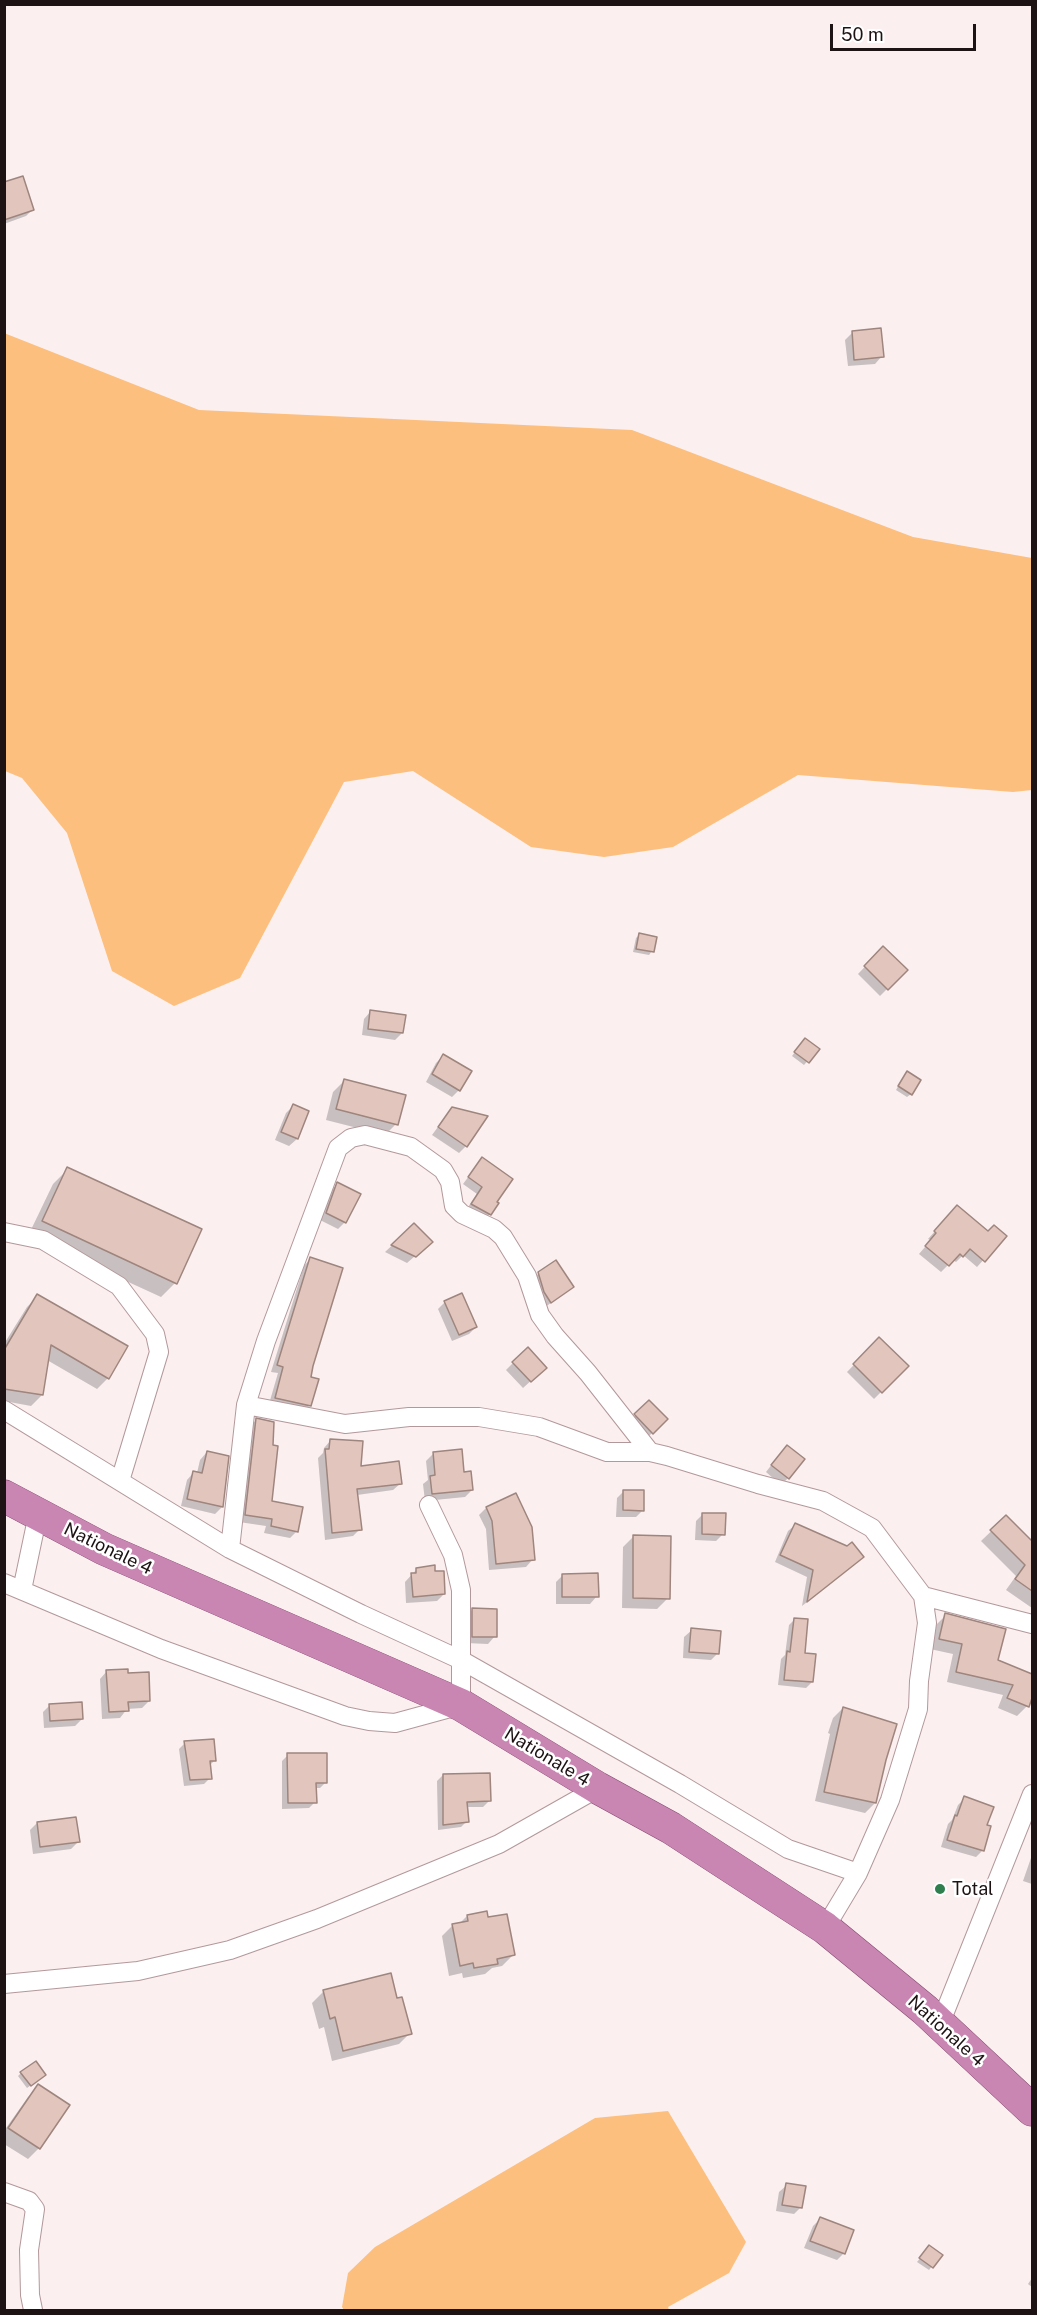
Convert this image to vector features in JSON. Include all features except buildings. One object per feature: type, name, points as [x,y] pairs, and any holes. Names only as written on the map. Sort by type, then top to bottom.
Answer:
[{"type":"highway","name":"Nationale 4","points":[[4,1496],[104,1549],[461,1705],[598,1788],[671,1828],[825,1928],[940,2024],[1032,2110]]},
{"type":"street","points":[[230,1549],[246,1405],[266,1341],[338,1148],[351,1137],[365,1135],[411,1147],[443,1170],[450,1182],[454,1206],[462,1214],[494,1229],[503,1237],[527,1276],[540,1315],[650,1452]]},
{"type":"street","points":[[4,1232],[42,1240],[119,1286],[155,1334],[159,1352],[120,1481]]},
{"type":"street","points":[[246,1405],[345,1424],[409,1417],[479,1417],[539,1427],[607,1452],[650,1452],[823,1501],[872,1528],[923,1596],[927,1623],[919,1681],[918,1709],[890,1800],[858,1873],[825,1928]]},
{"type":"street","points":[[4,1410],[230,1549],[361,1614],[461,1660],[680,1784],[788,1849],[858,1873]]},
{"type":"street","points":[[4,1582],[161,1649],[345,1716],[395,1723],[461,1705],[461,1590],[453,1556],[429,1505]]},
{"type":"street","points":[[21,1590],[38,1514]]},
{"type":"street","points":[[923,1596],[1032,1624]]},
{"type":"street","points":[[4,1984],[138,1971],[230,1950],[317,1919],[499,1844],[598,1788]]},
{"type":"street","points":[[940,2024],[1032,1794]]},
{"type":"street","points":[[4,2192],[29,2201],[35,2209],[29,2250],[30,2295],[33,2310]]},
{"type":"shaded area","points":[[4,333],[199,410],[632,430],[913,537],[1032,558],[1032,790],[1013,792],[798,775],[673,847],[604,857],[531,847],[413,771],[344,782],[240,978],[174,1006],[112,971],[67,833],[22,778],[5,771]]},
{"type":"shaded area","points":[[668,2111],[746,2242],[729,2273],[668,2307],[669,2310],[344,2310],[342,2307],[348,2273],[375,2247],[595,2118]]},
{"type":"place","name":"Total","points":[[940,1889]]}]
